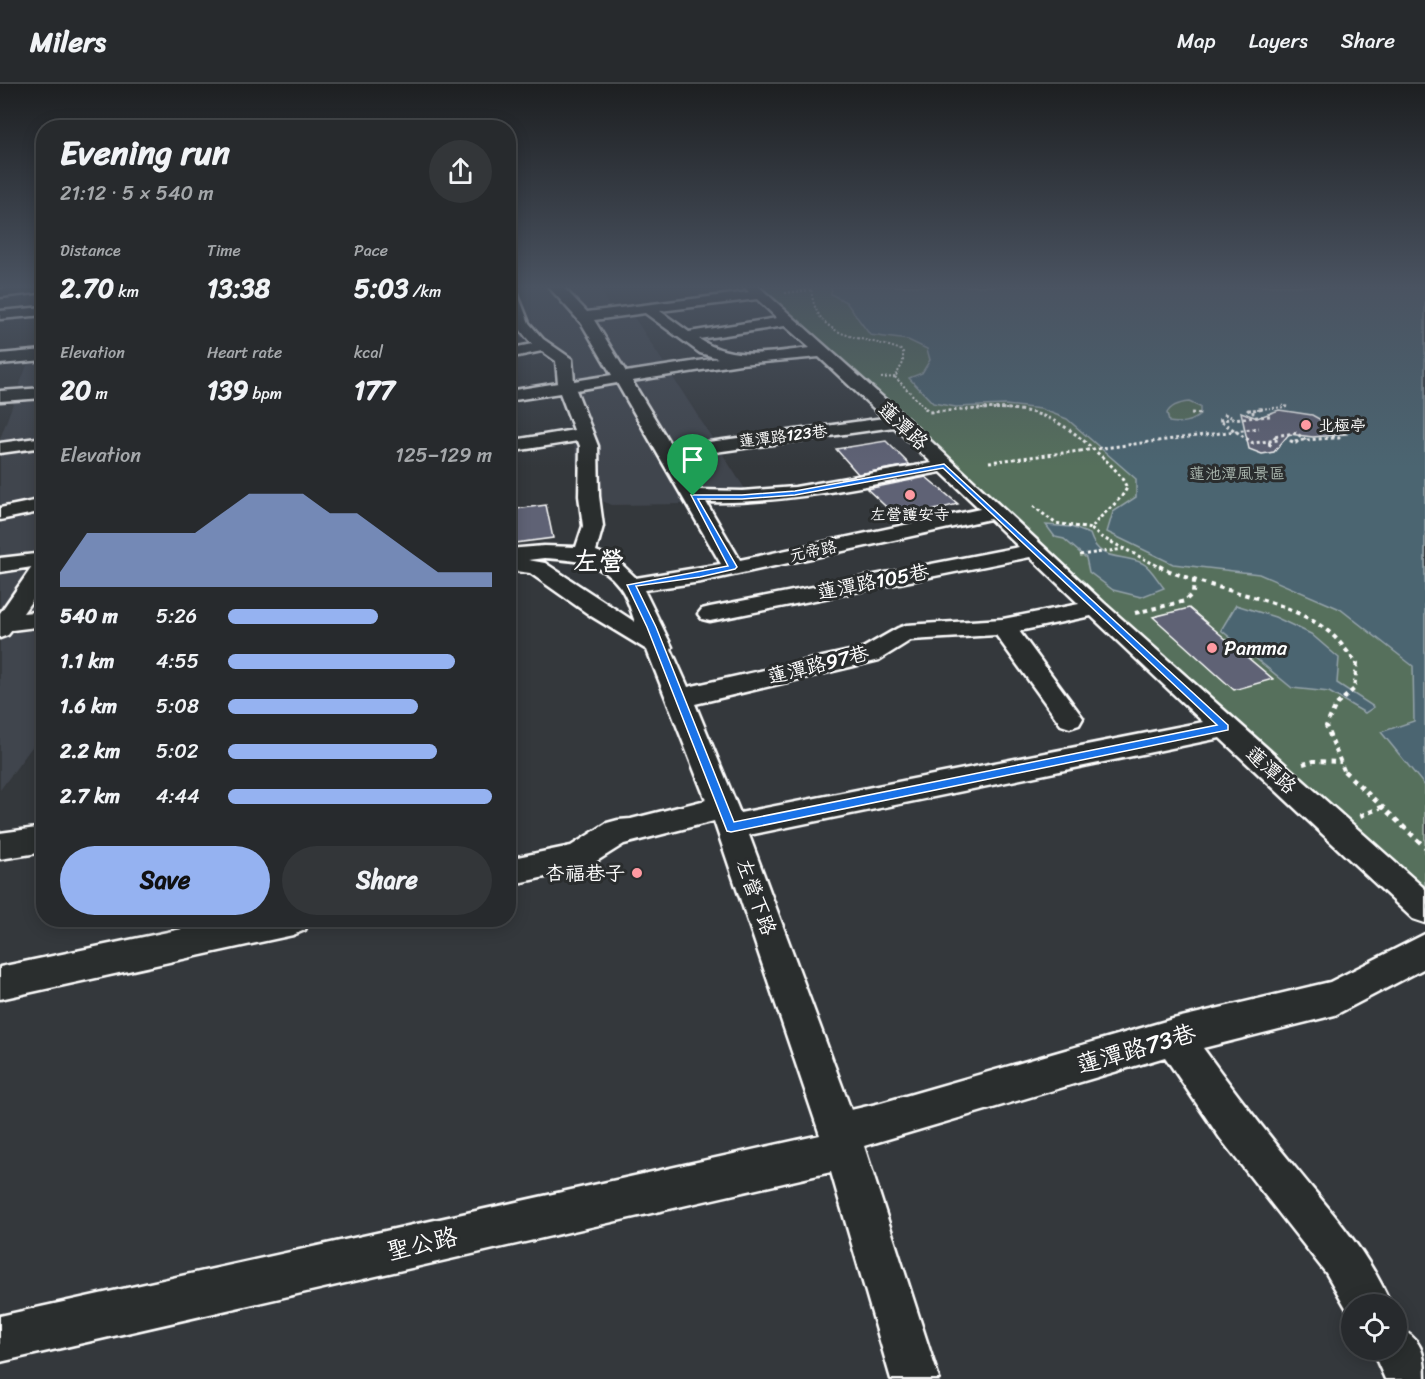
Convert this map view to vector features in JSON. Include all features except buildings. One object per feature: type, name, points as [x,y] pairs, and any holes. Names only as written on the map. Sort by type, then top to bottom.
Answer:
[{"type":"street","points":[[516,352],[542,346]]},
{"type":"street","points":[[516,554],[544,552],[584,554],[592,526],[589,496],[589,446],[566,386],[564,359],[545,346]]},
{"type":"street","points":[[602,346],[693,496],[733,567]]},
{"type":"street","points":[[699,346],[740,359]]},
{"type":"street","name":"蓮潭路","points":[[821,346],[836,358],[944,466],[1096,608],[1425,909]]},
{"type":"street","points":[[0,359],[36,356]]},
{"type":"street","points":[[516,395],[740,359],[836,358]]},
{"type":"street","points":[[0,396],[36,394]]},
{"type":"street","name":"蓮潭路123巷","points":[[667,453],[899,421]]},
{"type":"street","points":[[516,446],[585,434]]},
{"type":"street","points":[[0,448],[36,443]]},
{"type":"street","points":[[693,496],[742,497],[795,493],[944,466]]},
{"type":"street","points":[[0,514],[36,507]]},
{"type":"street","name":"元帝路","points":[[631,585],[700,575],[994,512]]},
{"type":"street","name":"蓮潭路105巷","points":[[710,614],[1035,550]]},
{"type":"street","name":"左營下路","points":[[584,554],[608,564],[631,585],[681,698],[727,817],[842,1141],[915,1379]]},
{"type":"street","points":[[0,565],[36,560]]},
{"type":"street","points":[[516,564],[537,568],[599,611],[660,647]]},
{"type":"street","points":[[3,627],[36,578]]},
{"type":"street","name":"蓮潭路97巷","points":[[681,698],[870,654],[906,633],[1003,627],[1096,608]]},
{"type":"street","points":[[3,627],[36,620]]},
{"type":"street","points":[[1003,627],[1070,718]]},
{"type":"street","points":[[516,870],[578,857],[618,832],[727,817],[1225,727]]},
{"type":"street","points":[[0,846],[36,840]]},
{"type":"street","points":[[0,983],[260,927]]},
{"type":"street","name":"蓮潭路73巷","points":[[842,1141],[881,1123],[1173,1037],[1335,998],[1425,950]]},
{"type":"street","points":[[1173,1037],[1234,1124],[1341,1258],[1362,1294]]},
{"type":"street","name":"聖公路","points":[[0,1339],[842,1141]]},
{"type":"street","points":[[1401,1360],[1412,1379]]},
{"type":"path","points":[[893,346],[903,351],[903,363],[895,376],[929,412],[1004,409],[1043,415],[1061,422],[1122,476],[1127,488],[1122,500],[1094,522],[1091,529]]},
{"type":"path","points":[[886,378],[891,382]]},
{"type":"path","points":[[1257,410],[1282,405]]},
{"type":"path","points":[[1224,414],[1229,417],[1240,416],[1248,419],[1270,416],[1257,410]]},
{"type":"path","points":[[1257,410],[1259,416]]},
{"type":"path","points":[[1191,412],[1202,414]]},
{"type":"path","points":[[1240,416],[1219,420],[1252,443],[1277,441]]},
{"type":"path","points":[[1220,420],[1253,442]]},
{"type":"path","points":[[989,462],[1258,428]]},
{"type":"path","points":[[1277,441],[1273,436],[1296,433],[1310,443],[1333,438]]},
{"type":"path","points":[[1287,436],[1293,440],[1305,440]]},
{"type":"path","points":[[1272,446],[1267,443],[1277,441]]},
{"type":"path","points":[[1033,506],[1055,523],[1091,529],[1124,549],[1194,581],[1297,613],[1329,632],[1357,663],[1354,689],[1336,705],[1326,726],[1346,775],[1425,847]]},
{"type":"path","points":[[1080,555],[1124,549]]},
{"type":"path","points":[[1126,615],[1185,602],[1193,593],[1194,581]]},
{"type":"path","points":[[1296,767],[1314,761],[1341,762]]},
{"type":"path","points":[[1355,819],[1382,807]]},
{"type":"shaded area","points":[[533,346],[653,346],[754,503],[612,505],[578,491],[575,449],[552,361]]},
{"type":"shaded area","points":[[36,354],[36,741],[0,790],[0,439],[27,365]]},
{"type":"green space","name":"蓮池潭風景區","points":[[819,346],[1425,346],[1425,898]]},
{"type":"water","points":[[922,346],[1425,346],[1425,786],[1381,732],[1414,721],[1413,666],[1340,609],[1259,574],[1173,564],[1107,532],[1113,512],[1136,497],[1136,479],[1067,419],[1041,409],[1006,405],[956,407],[933,403],[909,378],[922,373],[930,360],[927,349]],"holes":[[[1189,402],[1200,407],[1200,415],[1181,423],[1169,422],[1167,413],[1176,405]]]},
{"type":"water","points":[[1046,525],[1071,527],[1090,534],[1094,543],[1105,553],[1145,565],[1164,588],[1141,597],[1113,590],[1089,572],[1086,558],[1064,539],[1055,537]]},
{"type":"water","points":[[1236,605],[1275,617],[1311,634],[1339,658],[1337,683],[1374,707],[1365,713],[1329,692],[1292,688],[1221,630]]},
{"type":"place","name":"北極亭","points":[[1306,425]]},
{"type":"place","name":"左營護安寺","points":[[910,495]]},
{"type":"place","name":"Pamma","points":[[1212,648]]},
{"type":"place","name":"杏福巷子","points":[[637,873]]},
{"type":"district","name":"左營","points":[[599,561]]},
{"type":"route","points":[[944,466],[1225,727],[731,827],[681,698],[631,585],[700,575],[733,567],[693,496],[742,497],[795,493],[944,466]]}]
